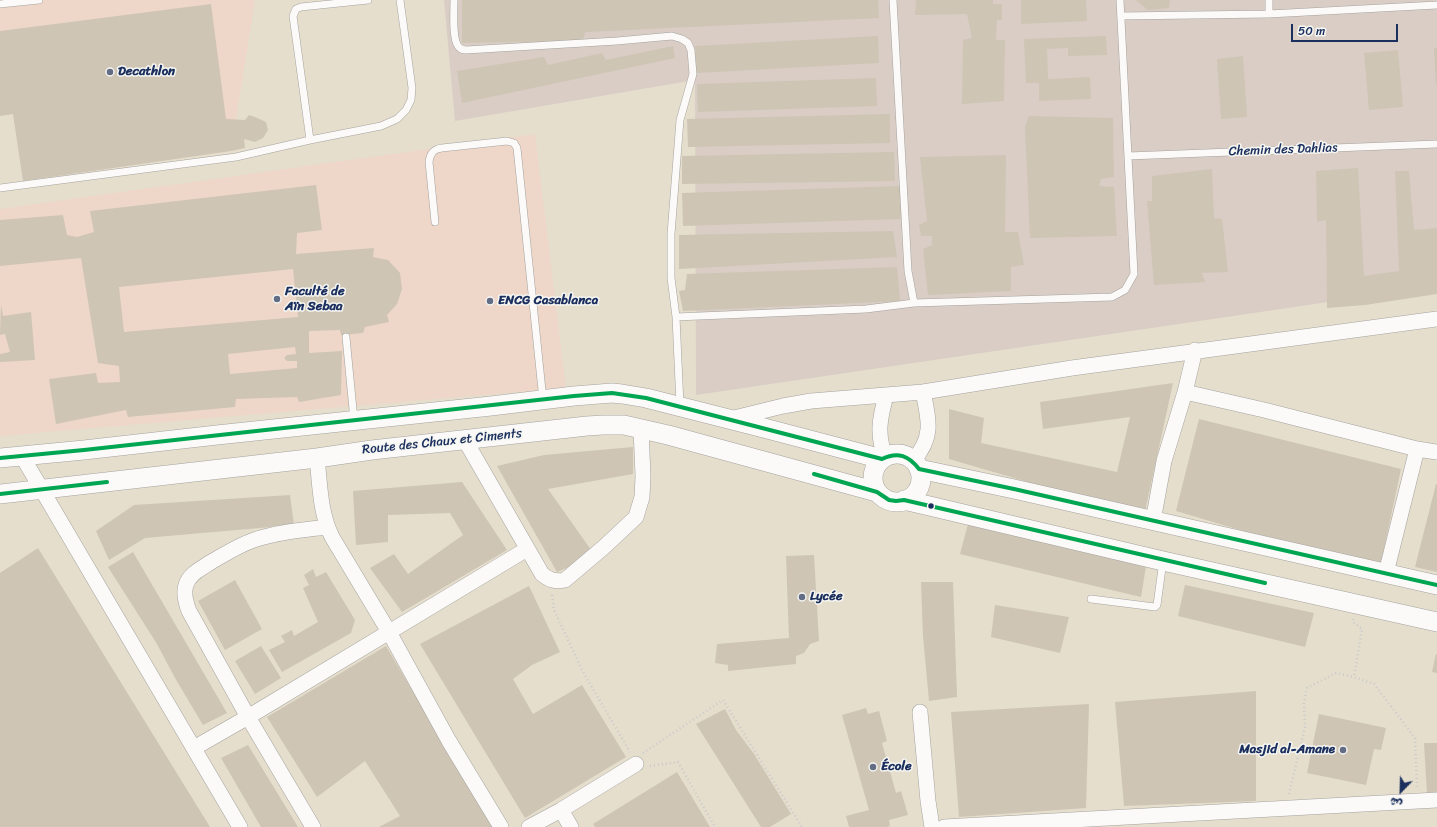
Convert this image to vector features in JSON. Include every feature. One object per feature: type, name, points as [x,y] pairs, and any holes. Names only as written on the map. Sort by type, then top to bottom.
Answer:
[{"type":"street","points":[[729,419],[811,401],[923,392],[1194,350],[1437,319]]},
{"type":"street","points":[[1152,521],[1164,461],[1185,392],[1194,350]]},
{"type":"street","points":[[904,500],[914,495],[919,486],[920,475],[916,465],[928,435],[929,426],[923,392]]},
{"type":"street","points":[[1185,392],[1264,410],[1417,449],[1437,452]]},
{"type":"street","points":[[0,458],[543,400],[602,394],[622,394],[884,458]]},
{"type":"street","points":[[884,458],[879,431],[882,408],[886,396]]},
{"type":"street","name":"Route des Chaux et Ciments","points":[[0,494],[317,458],[372,450],[603,425],[624,425],[668,435],[878,492]]},
{"type":"street","points":[[465,440],[542,574],[551,580],[556,581],[565,580],[604,547],[636,517],[642,497],[644,476],[641,429]]},
{"type":"street","points":[[1386,573],[1417,449]]},
{"type":"street","points":[[1437,585],[1014,489],[916,465],[905,456],[900,455],[890,455],[884,458],[876,466],[873,475],[874,484],[878,492],[882,496],[892,501],[904,500],[1163,561],[1437,622]]},
{"type":"street","points":[[22,456],[240,827]]},
{"type":"street","points":[[317,458],[321,497],[327,527],[389,632],[449,741],[501,827]]},
{"type":"street","points":[[313,827],[248,717],[189,612],[185,594],[186,583],[194,574],[201,568],[230,551],[255,540],[274,535],[327,527]]},
{"type":"street","points":[[194,748],[527,549]]},
{"type":"street","points":[[920,712],[928,801],[932,827]]},
{"type":"street","points":[[529,827],[561,810],[634,762]]},
{"type":"street","points":[[944,827],[1437,800]]},
{"type":"street","points":[[561,810],[571,827]]},
{"type":"lane","points":[[0,4],[39,0]]},
{"type":"lane","points":[[310,140],[293,16],[294,12],[301,6],[368,0]]},
{"type":"lane","points":[[0,188],[236,158],[310,140],[381,126],[397,119],[406,110],[411,100],[412,88],[400,0]]},
{"type":"lane","points":[[454,0],[456,44],[459,48],[466,50],[617,42],[672,36],[682,38],[688,43],[692,54],[693,74],[680,120],[671,234],[671,278],[676,317],[680,407]]},
{"type":"lane","points":[[893,0],[908,271],[914,303]]},
{"type":"lane","points":[[676,317],[866,309],[914,303],[1112,297],[1125,290],[1134,274],[1120,0]]},
{"type":"lane","points":[[1269,0],[1269,14]]},
{"type":"lane","points":[[1121,16],[1269,14],[1418,3],[1437,5]]},
{"type":"lane","points":[[435,222],[429,162],[434,151],[442,148],[510,141],[514,143],[517,148],[543,400]]},
{"type":"lane","name":"Chemin des Dahlias","points":[[1128,156],[1437,144]]},
{"type":"lane","points":[[346,337],[354,420]]},
{"type":"lane","points":[[1091,599],[1155,607],[1158,605],[1163,561]]},
{"type":"path","points":[[551,580],[554,610],[583,672],[631,753],[634,762],[639,768],[678,762],[715,827]]},
{"type":"path","points":[[1354,603],[1353,622],[1362,629],[1354,677]]},
{"type":"path","points":[[1285,808],[1305,728],[1304,703],[1307,688],[1336,673],[1374,684],[1415,738],[1418,801]]},
{"type":"path","points":[[634,762],[723,700],[802,827]]},
{"type":"shaded area","name":"Decathlon","points":[[0,0],[255,0],[231,151],[23,181],[13,114],[0,116]]},
{"type":"shaded area","points":[[444,0],[1437,0],[1437,286],[696,395],[695,80],[455,121]]},
{"type":"shaded area","name":"Faculté de Aïn Sebaa","points":[[535,134],[566,388],[0,436],[0,209]]},
{"type":"building","points":[[462,0],[878,0],[879,18],[585,32],[583,41],[462,43]]},
{"type":"building","points":[[916,0],[993,0],[993,4],[1002,4],[1002,20],[997,20],[996,40],[1005,40],[1004,101],[962,104],[963,40],[972,38],[967,14],[915,15]]},
{"type":"building","points":[[1021,0],[1086,0],[1087,21],[1021,24]]},
{"type":"building","points":[[1136,0],[1170,0],[1169,8],[1148,10]]},
{"type":"building","name":"Decathlon","points":[[211,4],[226,119],[245,120],[249,115],[266,122],[268,130],[263,138],[255,142],[244,139],[245,148],[231,151],[23,181],[13,114],[0,116],[0,31]]},
{"type":"building","points":[[878,36],[879,63],[697,73],[695,46]]},
{"type":"building","points":[[1106,36],[1107,55],[1068,56],[1068,48],[1047,49],[1048,79],[1090,77],[1091,99],[1039,101],[1039,83],[1026,83],[1024,39]]},
{"type":"building","points":[[673,46],[675,58],[462,103],[457,71],[544,57],[548,65],[602,53],[606,60]]},
{"type":"building","points":[[1434,48],[1437,48],[1437,85],[1436,85]]},
{"type":"building","points":[[1398,50],[1403,107],[1369,110],[1364,53]]},
{"type":"building","points":[[1243,56],[1247,117],[1221,119],[1217,59]]},
{"type":"building","points":[[876,78],[877,106],[698,112],[697,84]]},
{"type":"building","points":[[890,114],[890,143],[688,147],[687,119]]},
{"type":"building","points":[[1029,116],[1113,118],[1114,177],[1101,179],[1099,186],[1114,187],[1117,236],[1030,238],[1025,127]]},
{"type":"building","points":[[894,152],[895,181],[682,184],[682,156]]},
{"type":"building","points":[[1006,155],[1005,232],[1018,232],[1024,265],[1011,267],[1011,291],[928,295],[923,249],[932,245],[932,236],[921,236],[919,225],[927,221],[920,157]]},
{"type":"building","points":[[1358,168],[1364,276],[1399,271],[1395,171],[1409,171],[1414,230],[1437,228],[1437,294],[1365,305],[1327,308],[1326,220],[1317,222],[1316,171]]},
{"type":"building","points":[[1212,169],[1214,218],[1222,219],[1228,272],[1202,273],[1205,282],[1154,285],[1147,201],[1152,201],[1152,176]]},
{"type":"building","points":[[316,185],[322,230],[297,233],[296,254],[374,248],[373,257],[388,260],[400,273],[402,289],[397,304],[387,315],[389,322],[365,327],[363,333],[341,335],[340,330],[309,331],[309,353],[342,351],[341,395],[299,402],[297,397],[236,399],[235,407],[128,417],[126,410],[56,424],[49,379],[96,373],[98,383],[120,382],[119,366],[98,363],[81,258],[0,266],[0,220],[63,215],[67,235],[77,237],[94,232],[90,211]],"holes":[[[293,269],[298,317],[124,332],[119,287]],[[295,347],[296,354],[287,355],[284,358],[287,361],[297,361],[297,368],[230,374],[228,354]]]},
{"type":"building","points":[[901,186],[902,219],[683,226],[682,193]]},
{"type":"building","points":[[893,231],[897,257],[679,269],[679,235]]},
{"type":"building","points":[[897,267],[900,301],[683,311],[679,291],[685,290],[687,274]]},
{"type":"building","points":[[1,304],[3,316],[31,312],[35,360],[0,362],[0,354],[10,352],[5,334],[0,335]]},
{"type":"building","points":[[1173,383],[1144,516],[949,459],[949,409],[984,418],[981,443],[1117,472],[1130,417],[1043,429],[1040,402]]},
{"type":"building","points":[[1199,419],[1401,469],[1381,563],[1277,541],[1176,511]]},
{"type":"building","points":[[633,447],[633,474],[548,489],[594,554],[577,564],[557,572],[497,466],[544,455]]},
{"type":"building","points":[[462,482],[507,550],[402,612],[370,568],[394,554],[408,574],[463,535],[450,513],[388,515],[388,542],[356,545],[353,491]]},
{"type":"building","points":[[1437,484],[1437,572],[1415,567]]},
{"type":"building","points":[[290,495],[294,525],[145,538],[109,560],[96,531],[134,505]]},
{"type":"building","points":[[968,524],[1146,566],[1141,597],[960,554]]},
{"type":"building","points":[[38,548],[210,827],[0,827],[0,573]]},
{"type":"building","points":[[133,552],[227,713],[203,725],[157,644],[108,567]]},
{"type":"building","name":"Lycée","points":[[814,555],[819,641],[810,644],[804,653],[796,656],[796,664],[728,671],[728,665],[715,663],[717,644],[789,638],[786,556]]},
{"type":"building","points":[[313,569],[316,577],[326,572],[355,620],[351,633],[282,672],[269,650],[285,642],[281,636],[292,630],[294,636],[318,622],[303,588],[309,585],[304,575]]},
{"type":"building","points":[[235,580],[262,629],[225,650],[198,601]]},
{"type":"building","points":[[921,582],[953,582],[957,697],[929,701],[923,636]]},
{"type":"building","points":[[1185,585],[1314,613],[1305,647],[1178,616]]},
{"type":"building","points":[[529,586],[560,652],[532,665],[513,679],[533,714],[582,685],[626,757],[525,818],[420,644]]},
{"type":"building","points":[[995,605],[1069,617],[1060,653],[991,637]]},
{"type":"building","points":[[261,646],[281,678],[255,694],[235,661]]},
{"type":"building","points":[[386,646],[493,827],[379,827],[400,816],[365,761],[317,797],[267,717]]},
{"type":"building","points":[[1437,654],[1437,673],[1432,672]]},
{"type":"building","points":[[1256,691],[1256,801],[1124,806],[1115,702]]},
{"type":"building","points":[[1089,704],[1086,808],[959,817],[951,712]]},
{"type":"building","name":"École","points":[[866,708],[868,714],[879,711],[887,741],[882,743],[896,793],[901,791],[908,815],[889,820],[890,826],[887,827],[849,827],[846,816],[869,810],[842,715]]},
{"type":"building","points":[[725,709],[736,730],[754,754],[791,814],[770,827],[761,827],[696,724]]},
{"type":"building","name":"Masjid al-Amane","points":[[1319,714],[1386,728],[1381,750],[1374,749],[1366,785],[1307,773]]},
{"type":"building","points":[[1424,743],[1437,743],[1437,792],[1427,793]]},
{"type":"building","points":[[248,745],[298,827],[261,827],[221,758]]},
{"type":"building","points":[[677,772],[710,827],[595,827],[593,824]]},
{"type":"transit line","points":[[0,458],[612,393],[646,398],[882,459],[893,455],[903,456],[919,469],[1014,489],[1437,585]]},
{"type":"transit line","points":[[814,474],[877,492],[889,500],[904,500],[1265,583]]},
{"type":"transit line","points":[[0,494],[107,482]]},
{"type":"place","name":"Decathlon","points":[[110,72]]},
{"type":"place","name":"Faculté de Aïn Sebaa","points":[[277,299]]},
{"type":"place","name":"ENCG Casablanca","points":[[490,301]]},
{"type":"place","name":"Lycée","points":[[802,597]]},
{"type":"place","name":"Masjid al-Amane","points":[[1343,750]]},
{"type":"place","name":"École","points":[[873,767]]}]
